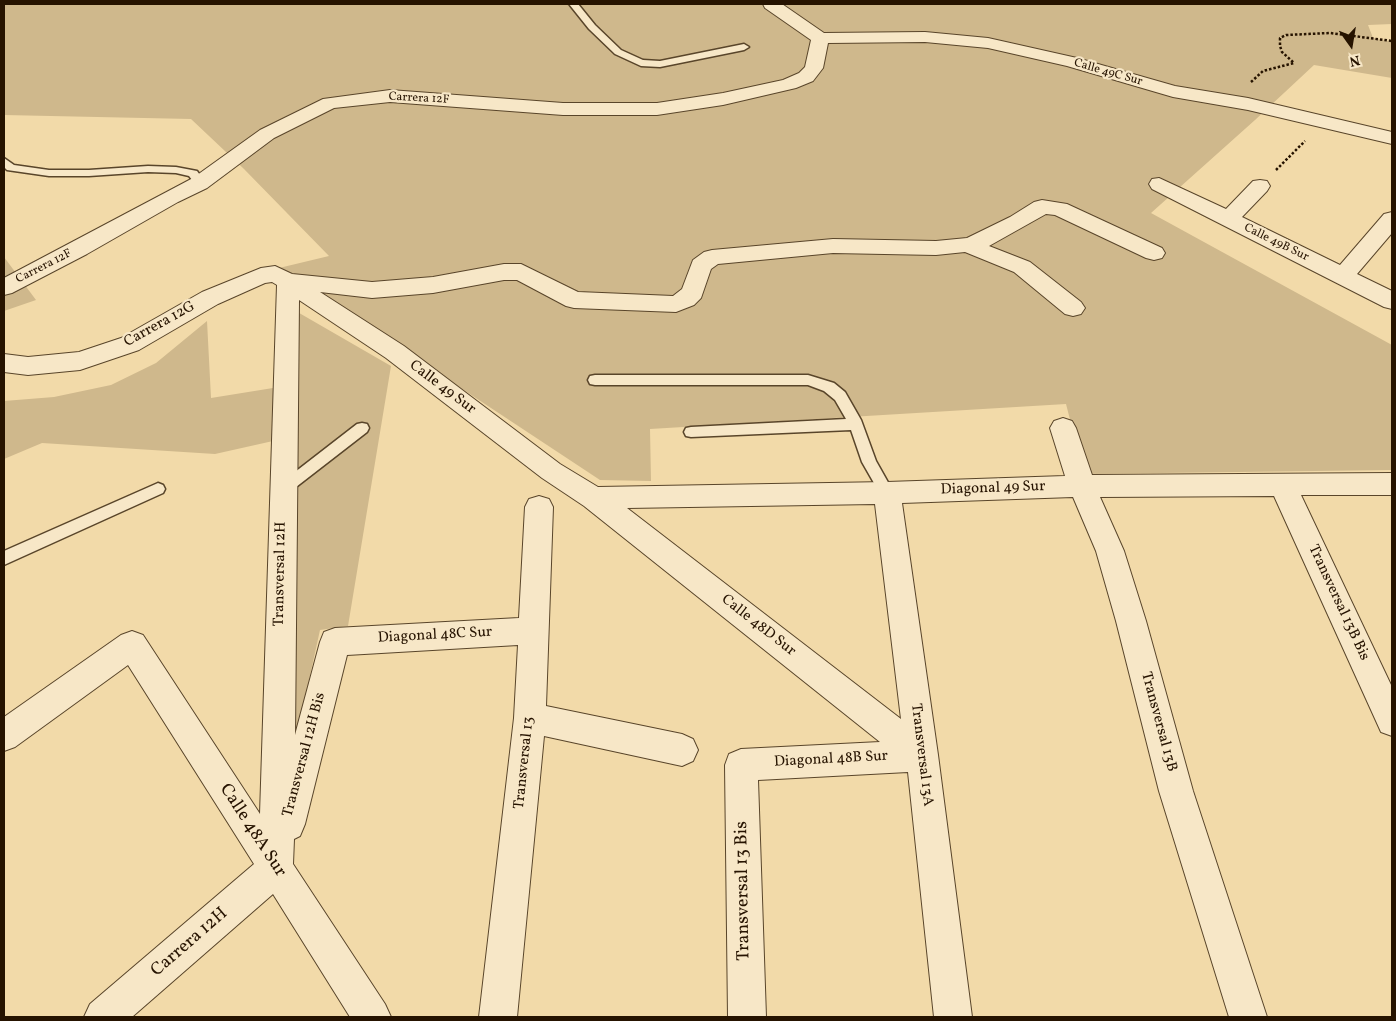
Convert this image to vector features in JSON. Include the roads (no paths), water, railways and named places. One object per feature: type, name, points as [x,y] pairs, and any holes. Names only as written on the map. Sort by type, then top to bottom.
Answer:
[{"type":"street","points":[[771,4],[820,38]]},
{"type":"street","name":"Calle 49C Sur","points":[[820,38],[925,37],[988,42],[1071,62],[1172,91],[1248,104],[1392,138]]},
{"type":"street","name":"Carrera 12F","points":[[4,287],[80,249],[171,197],[200,183],[267,134],[330,104],[390,96],[563,109],[657,109],[723,99],[788,84],[806,77],[814,68],[820,38]]},
{"type":"street","name":"Calle 49B Sur","points":[[1159,184],[1392,301]]},
{"type":"street","points":[[1228,219],[1260,186]]},
{"type":"street","points":[[288,281],[372,290],[433,285],[504,272],[520,272],[574,300],[676,304],[694,292],[701,265],[712,257],[833,246],[936,248],[967,245],[1018,222],[1042,207],[1059,209],[1154,252]]},
{"type":"street","points":[[1343,276],[1392,220]]},
{"type":"street","points":[[967,245],[1022,267],[1073,308]]},
{"type":"street","name":"Carrera 12G","points":[[4,363],[28,366],[80,362],[130,344],[210,298],[261,276],[275,274],[288,281]]},
{"type":"street","name":"Transversal 12H","points":[[276,868],[282,490],[288,281]]},
{"type":"street","name":"Calle 49 Sur","points":[[288,281],[334,314],[395,352],[551,471],[594,498]]},
{"type":"street","name":"Transversal 13B","points":[[1062,428],[1082,486],[1112,560],[1131,621],[1176,791],[1248,1017]]},
{"type":"street","name":"Diagonal 49 Sur","points":[[594,498],[887,493],[1082,486],[1392,484]]},
{"type":"street","name":"Transversal 13B Bis","points":[[1283,486],[1392,721]]},
{"type":"street","name":"Transversal 13A","points":[[887,493],[922,755],[953,1017]]},
{"type":"street","name":"Calle 48D Sur","points":[[594,498],[922,755]]},
{"type":"street","name":"Transversal 13","points":[[498,1017],[530,718],[539,507]]},
{"type":"street","name":"Diagonal 48C Sur","points":[[335,642],[535,631]]},
{"type":"street","name":"Transversal 12H Bis","points":[[276,868],[335,642]]},
{"type":"street","name":"Calle 48A Sur","points":[[4,736],[132,645],[372,1017]]},
{"type":"street","points":[[530,718],[682,750]]},
{"type":"street","name":"Diagonal 48B Sur","points":[[741,765],[922,755]]},
{"type":"street","name":"Transversal 13 Bis","points":[[741,765],[747,1017]]},
{"type":"street","name":"Carrera 12H","points":[[104,1017],[276,868]]},
{"type":"lane","points":[[573,4],[592,27],[618,52],[641,63],[660,64],[744,47]]},
{"type":"lane","points":[[4,161],[11,168],[49,173],[89,173],[148,168],[176,170],[193,173],[200,183]]},
{"type":"lane","points":[[595,380],[808,380],[829,387],[840,396],[856,424],[869,462],[887,493]]},
{"type":"lane","points":[[690,432],[856,424]]},
{"type":"lane","points":[[282,490],[362,428]]},
{"type":"lane","points":[[4,558],[158,489]]}]
